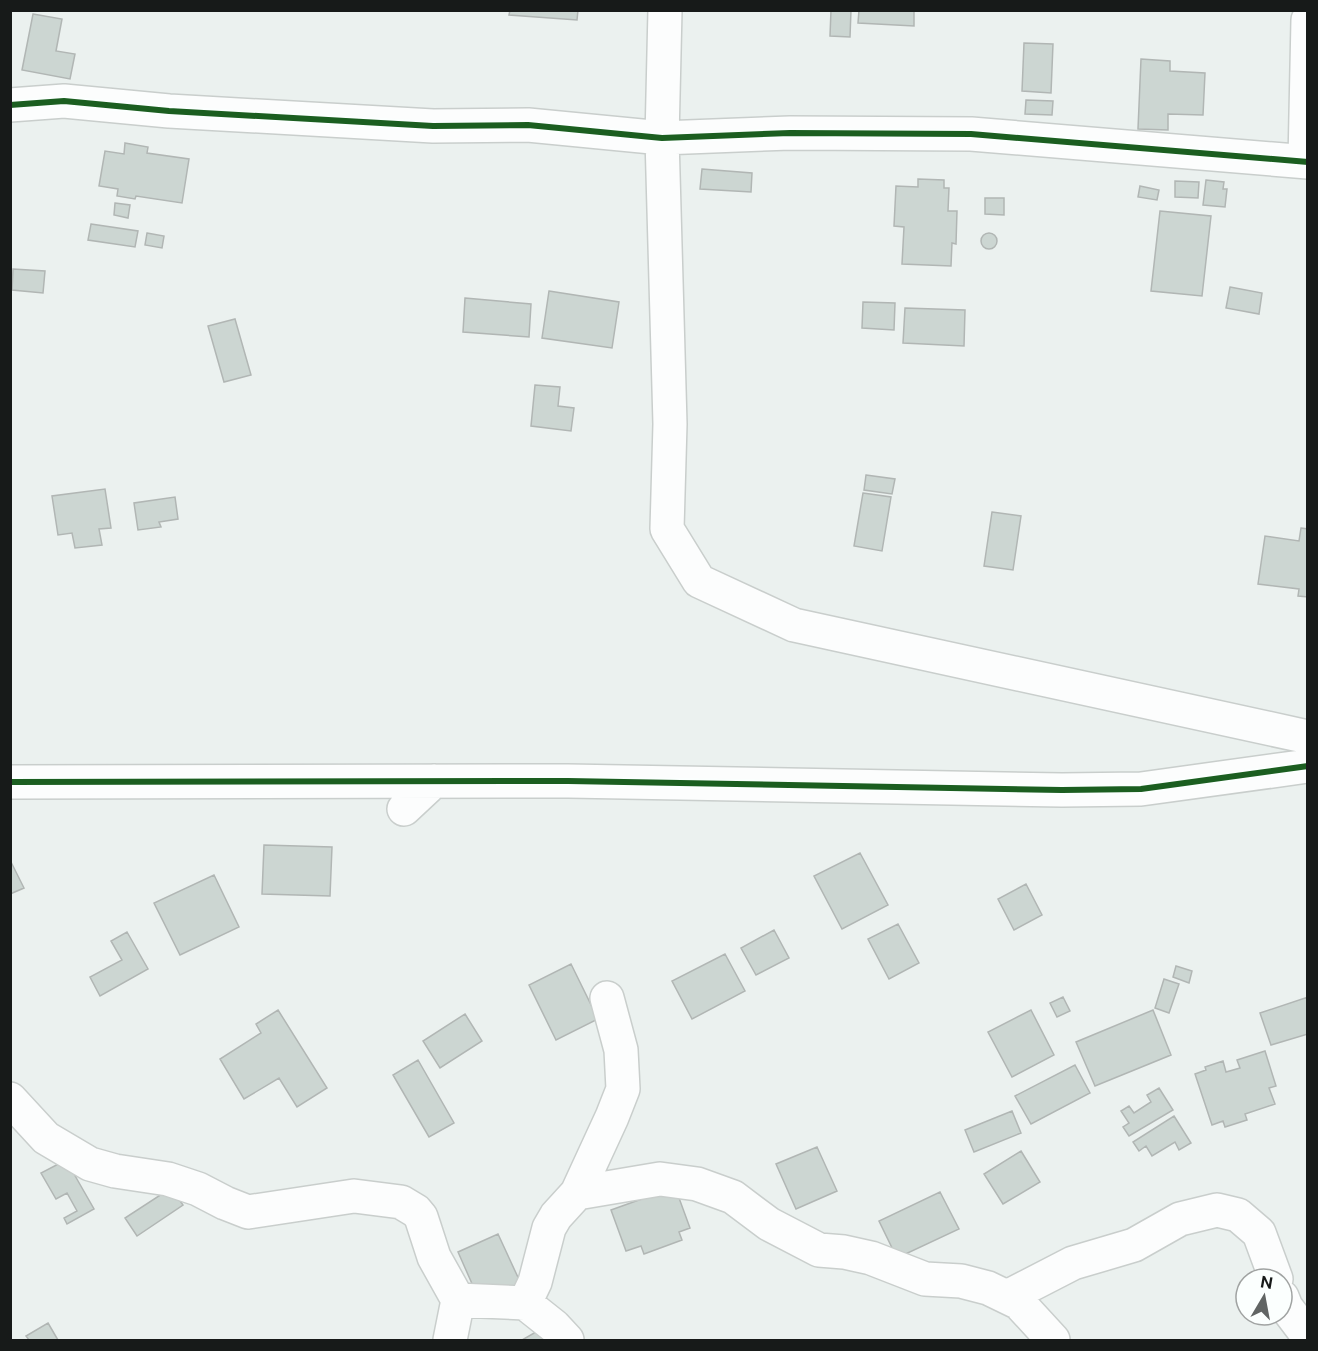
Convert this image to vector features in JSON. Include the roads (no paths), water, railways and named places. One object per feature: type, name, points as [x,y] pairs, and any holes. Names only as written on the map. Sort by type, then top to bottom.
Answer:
[{"type":"street","points":[[665,10],[662,138],[670,424],[667,529],[699,581],[794,625],[1308,737]]},
{"type":"street","points":[[10,105],[64,100],[169,111],[433,126],[528,125],[662,138],[790,133],[971,134],[1306,161],[1308,20]]},
{"type":"street","points":[[10,782],[568,781],[1050,790],[1141,789],[1308,766]]},
{"type":"street","points":[[404,808],[434,781]]},
{"type":"street","points":[[525,1303],[535,1282],[549,1228],[556,1216],[577,1193],[623,1089],[621,1050],[608,998]]},
{"type":"street","points":[[10,1099],[46,1138],[90,1164],[115,1171],[168,1179],[198,1189],[248,1212],[354,1196],[400,1202],[416,1211],[421,1217],[434,1257],[458,1300],[450,1341]]},
{"type":"street","points":[[577,1193],[660,1179],[697,1184],[733,1197],[769,1224],[819,1250],[844,1252],[871,1258],[925,1279],[961,1281],[988,1288],[1019,1303],[1053,1341]]},
{"type":"street","points":[[1007,1297],[1074,1263],[1134,1245],[1180,1219],[1217,1210],[1238,1215],[1259,1233],[1272,1267]]},
{"type":"street","points":[[458,1300],[525,1303],[549,1321],[567,1341]]},
{"type":"street","points":[[1294,1318],[1308,1336]]}]
